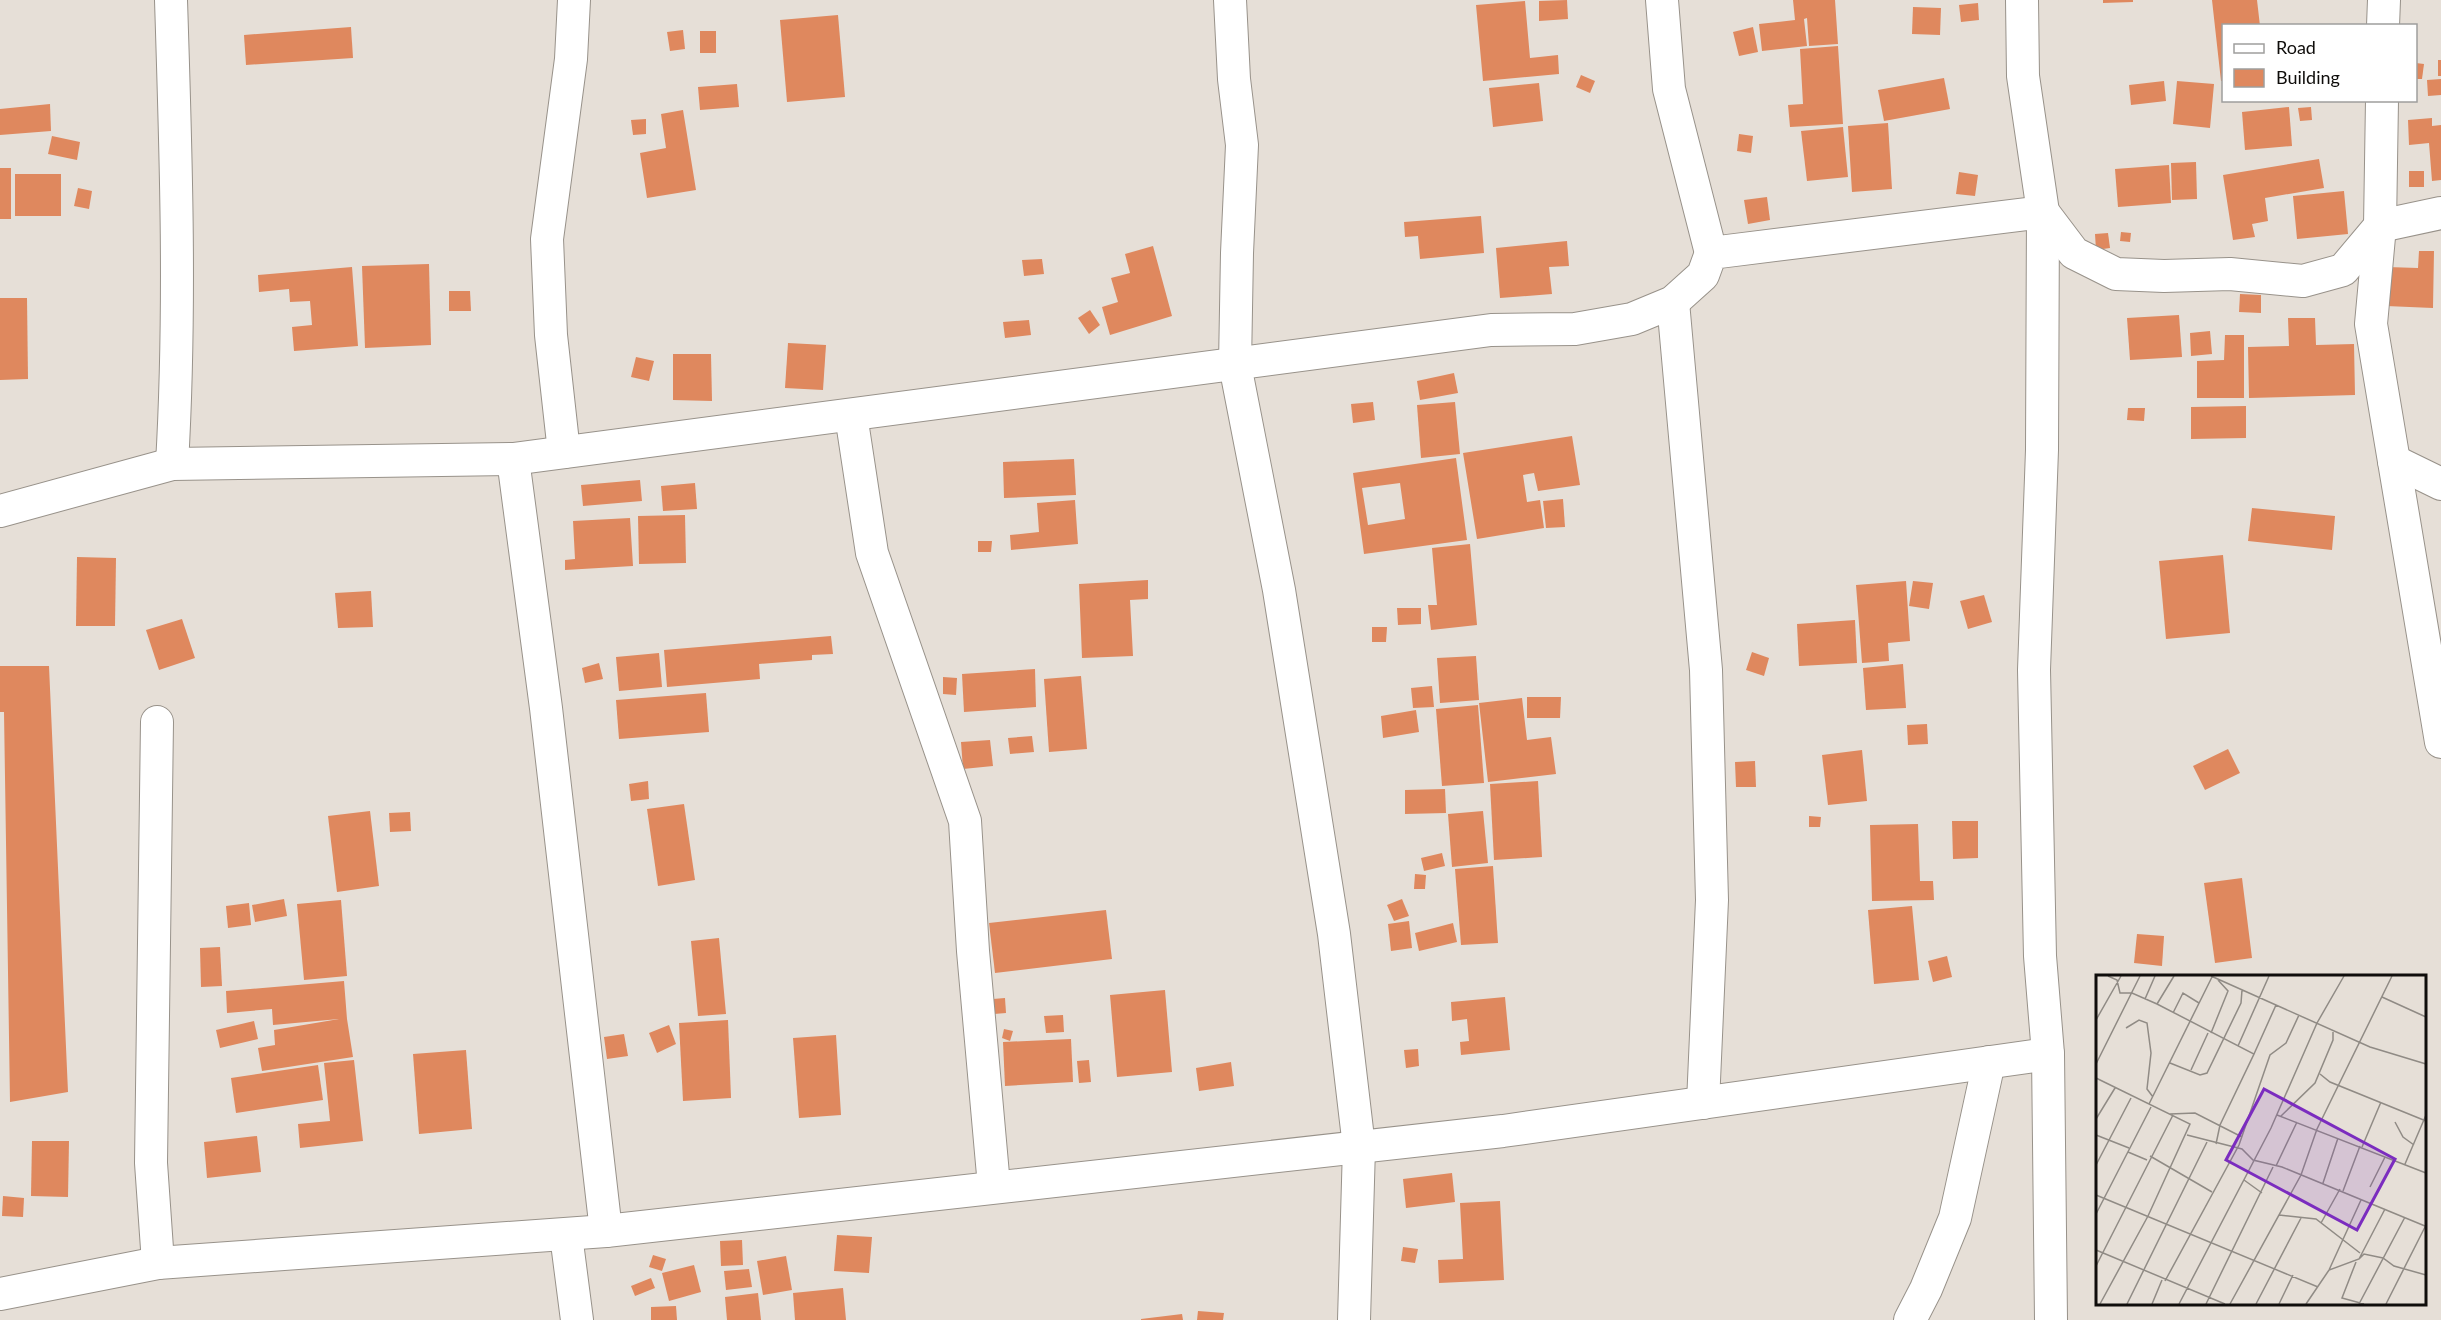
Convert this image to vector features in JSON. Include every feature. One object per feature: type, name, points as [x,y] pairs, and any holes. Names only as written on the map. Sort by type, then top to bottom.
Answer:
[{"type":"street","points":[[171,0],[178,339],[172,464]]},
{"type":"street","points":[[564,452],[551,335],[547,239],[571,59],[574,0]]},
{"type":"street","points":[[1230,0],[1234,79],[1242,145],[1235,365],[1279,590],[1328,898],[1359,1147],[1354,1320]]},
{"type":"street","points":[[0,511],[172,464],[513,459],[1491,330],[1575,329],[1632,319],[1672,302],[1703,274],[1711,253],[1669,89],[1662,0]]},
{"type":"street","points":[[2022,0],[2023,76],[2043,212],[2043,450],[2034,670],[2040,956],[2048,1054],[2051,1320]]},
{"type":"street","points":[[2384,0],[2384,24]]},
{"type":"street","points":[[2382,102],[2380,226],[2371,324],[2441,742]]},
{"type":"street","points":[[1711,253],[2043,212]]},
{"type":"street","points":[[2043,212],[2074,253],[2116,274],[2164,276],[2230,274],[2303,281],[2343,270],[2380,226],[2441,213]]},
{"type":"street","points":[[1672,302],[1707,670],[1712,900],[1703,1102]]},
{"type":"street","points":[[851,415],[872,553],[965,821],[974,963],[994,1186]]},
{"type":"street","points":[[513,459],[546,708],[606,1232]]},
{"type":"street","points":[[2394,461],[2441,484]]},
{"type":"street","points":[[157,722],[151,1163],[158,1263]]},
{"type":"street","points":[[0,1294],[158,1263],[606,1232],[994,1186],[1503,1131],[2048,1054]]},
{"type":"street","points":[[1910,1320],[1926,1289],[1955,1218],[1989,1062]]},
{"type":"street","points":[[566,1235],[577,1320]]},
{"type":"building","points":[[1567,0],[1568,19],[1539,21],[1539,1]]},
{"type":"building","points":[[1793,0],[1835,0],[1838,44],[1809,46],[1807,18],[1804,19],[1807,46],[1762,51],[1759,24],[1795,20]]},
{"type":"building","points":[[2103,0],[2133,0],[2133,2],[2103,3]]},
{"type":"building","points":[[2212,0],[2257,0],[2260,24],[2222,24],[2221,81]]},
{"type":"building","points":[[1525,1],[1530,58],[1558,55],[1559,74],[1483,81],[1476,5]]},
{"type":"building","points":[[1978,3],[1979,20],[1961,22],[1959,5]]},
{"type":"building","points":[[1913,7],[1941,8],[1940,35],[1912,34]]},
{"type":"building","points":[[838,15],[845,97],[787,102],[780,20]]},
{"type":"building","points":[[351,27],[353,58],[246,65],[244,35]]},
{"type":"building","points":[[1753,27],[1758,52],[1739,56],[1733,32]]},
{"type":"building","points":[[683,30],[685,49],[670,51],[667,32]]},
{"type":"building","points":[[700,31],[716,31],[716,53],[700,53]]},
{"type":"building","points":[[1838,46],[1843,124],[1790,127],[1788,105],[1803,104],[1800,49]]},
{"type":"building","points":[[2438,60],[2441,60],[2441,76],[2438,76]]},
{"type":"building","points":[[2417,63],[2424,64],[2422,79],[2417,79]]},
{"type":"building","points":[[1581,75],[1595,81],[1590,93],[1576,87]]},
{"type":"building","points":[[1944,78],[1950,109],[1884,121],[1878,90]]},
{"type":"building","points":[[2441,79],[2441,95],[2428,96],[2427,80]]},
{"type":"building","points":[[2164,81],[2166,101],[2131,105],[2129,85]]},
{"type":"building","points":[[2177,81],[2214,84],[2210,128],[2173,124]]},
{"type":"building","points":[[1539,83],[1543,121],[1493,127],[1489,88]]},
{"type":"building","points":[[737,84],[739,107],[700,110],[698,87]]},
{"type":"building","points":[[50,104],[51,131],[0,135],[0,109]]},
{"type":"building","points":[[2289,107],[2292,146],[2245,150],[2242,112]]},
{"type":"building","points":[[2311,107],[2312,120],[2300,121],[2298,108]]},
{"type":"building","points":[[683,110],[696,190],[647,198],[640,153],[666,148],[661,114]]},
{"type":"building","points":[[2432,118],[2432,126],[2441,125],[2441,180],[2432,181],[2429,143],[2409,145],[2408,120]]},
{"type":"building","points":[[646,119],[646,134],[633,135],[631,120]]},
{"type":"building","points":[[1888,123],[1892,189],[1852,192],[1848,126]]},
{"type":"building","points":[[1843,127],[1848,177],[1807,181],[1801,131]]},
{"type":"building","points":[[1739,134],[1753,136],[1751,153],[1737,151]]},
{"type":"building","points":[[52,136],[80,142],[77,160],[48,154]]},
{"type":"building","points":[[2319,159],[2324,188],[2265,198],[2268,221],[2252,224],[2255,237],[2233,240],[2223,175]]},
{"type":"building","points":[[2196,162],[2197,199],[2172,200],[2171,163]]},
{"type":"building","points":[[2169,165],[2171,203],[2118,207],[2115,169]]},
{"type":"building","points":[[0,168],[11,168],[11,219],[0,219]]},
{"type":"building","points":[[2409,171],[2424,171],[2424,187],[2409,187]]},
{"type":"building","points":[[1959,172],[1978,175],[1975,196],[1956,194]]},
{"type":"building","points":[[15,174],[61,174],[61,216],[15,216]]},
{"type":"building","points":[[78,188],[92,191],[89,209],[74,206]]},
{"type":"building","points":[[2344,191],[2348,234],[2297,239],[2293,196]]},
{"type":"building","points":[[1767,197],[1770,220],[1748,224],[1744,200]]},
{"type":"building","points":[[1481,216],[1484,253],[1420,259],[1418,236],[1405,237],[1404,222]]},
{"type":"building","points":[[2121,232],[2131,233],[2130,242],[2120,241]]},
{"type":"building","points":[[2108,233],[2110,248],[2096,250],[2095,234]]},
{"type":"building","points":[[1567,241],[1569,266],[1549,267],[1552,294],[1500,298],[1496,248]]},
{"type":"building","points":[[1153,246],[1172,316],[1110,335],[1102,307],[1118,302],[1111,278],[1130,273],[1125,254]]},
{"type":"building","points":[[2419,251],[2434,251],[2433,308],[2386,306],[2387,267],[2418,268]]},
{"type":"building","points":[[1042,259],[1044,274],[1024,276],[1022,260]]},
{"type":"building","points":[[429,264],[431,345],[365,348],[362,266]]},
{"type":"building","points":[[352,267],[358,346],[294,351],[292,327],[312,325],[310,301],[290,302],[289,289],[259,292],[258,275]]},
{"type":"building","points":[[449,291],[470,291],[471,311],[449,311]]},
{"type":"building","points":[[2240,294],[2261,295],[2261,313],[2239,312]]},
{"type":"building","points":[[0,298],[27,298],[28,379],[0,380]]},
{"type":"building","points":[[1090,310],[1100,325],[1089,334],[1078,318]]},
{"type":"building","points":[[2179,315],[2182,357],[2130,360],[2127,318]]},
{"type":"building","points":[[2288,318],[2315,318],[2316,345],[2354,344],[2355,395],[2249,398],[2248,347],[2289,346]]},
{"type":"building","points":[[1029,320],[1031,335],[1005,338],[1003,322]]},
{"type":"building","points":[[2210,331],[2212,354],[2191,356],[2190,333]]},
{"type":"building","points":[[2225,335],[2244,335],[2244,398],[2197,398],[2197,361],[2224,360]]},
{"type":"building","points":[[788,343],[826,345],[823,390],[785,388]]},
{"type":"building","points":[[673,354],[711,354],[712,401],[673,400]]},
{"type":"building","points":[[636,357],[654,361],[649,381],[631,377]]},
{"type":"building","points":[[1454,373],[1458,393],[1420,400],[1417,381]]},
{"type":"building","points":[[1373,402],[1375,420],[1353,423],[1351,404]]},
{"type":"building","points":[[1455,402],[1460,454],[1421,458],[1417,405]]},
{"type":"building","points":[[2246,406],[2246,438],[2191,439],[2191,407]]},
{"type":"building","points":[[2128,408],[2145,408],[2144,421],[2127,420]]},
{"type":"building","points":[[1572,436],[1580,485],[1538,491],[1534,473],[1523,475],[1527,502],[1540,500],[1544,528],[1477,539],[1463,453]]},
{"type":"building","points":[[1456,458],[1467,540],[1364,554],[1353,473]],"holes":[[[1400,483],[1405,519],[1368,525],[1362,488]]]},
{"type":"building","points":[[1074,459],[1076,495],[1004,498],[1003,462]]},
{"type":"building","points":[[640,480],[642,501],[583,506],[581,485]]},
{"type":"building","points":[[695,483],[697,509],[663,511],[661,486]]},
{"type":"building","points":[[1563,499],[1565,527],[1546,528],[1543,501]]},
{"type":"building","points":[[1075,500],[1078,544],[1011,550],[1010,535],[1039,532],[1037,503]]},
{"type":"building","points":[[2252,508],[2335,516],[2332,550],[2248,541]]},
{"type":"building","points":[[685,515],[686,563],[639,564],[638,516]]},
{"type":"building","points":[[630,518],[633,566],[565,570],[565,560],[575,559],[573,521]]},
{"type":"building","points":[[978,541],[992,541],[991,552],[978,552]]},
{"type":"building","points":[[1470,544],[1477,625],[1431,630],[1428,605],[1437,605],[1432,548]]},
{"type":"building","points":[[2223,555],[2230,633],[2166,639],[2159,561]]},
{"type":"building","points":[[77,557],[116,558],[115,626],[76,626]]},
{"type":"building","points":[[1148,580],[1148,599],[1130,600],[1133,656],[1082,658],[1079,584]]},
{"type":"building","points":[[1906,581],[1910,641],[1888,643],[1889,661],[1862,663],[1856,585]]},
{"type":"building","points":[[1913,581],[1933,583],[1929,609],[1909,606]]},
{"type":"building","points":[[371,591],[373,627],[338,628],[335,593]]},
{"type":"building","points":[[1984,595],[1992,622],[1968,629],[1960,601]]},
{"type":"building","points":[[1397,608],[1421,608],[1421,624],[1398,625]]},
{"type":"building","points":[[182,619],[195,658],[159,670],[146,630]]},
{"type":"building","points":[[1855,620],[1857,663],[1799,666],[1797,624]]},
{"type":"building","points":[[1372,627],[1387,627],[1386,642],[1372,642]]},
{"type":"building","points":[[831,636],[833,654],[812,655],[812,660],[759,664],[760,679],[667,687],[664,650]]},
{"type":"building","points":[[1752,652],[1769,658],[1764,676],[1746,670]]},
{"type":"building","points":[[659,653],[662,687],[619,691],[616,657]]},
{"type":"building","points":[[1476,656],[1479,700],[1440,703],[1437,658]]},
{"type":"building","points":[[599,663],[603,679],[585,683],[582,668]]},
{"type":"building","points":[[1903,664],[1906,708],[1866,710],[1863,668]]},
{"type":"building","points":[[0,666],[49,666],[68,1092],[10,1102],[4,712],[0,712]]},
{"type":"building","points":[[1035,669],[1036,707],[964,712],[962,674]]},
{"type":"building","points":[[1081,676],[1087,749],[1049,752],[1044,679]]},
{"type":"building","points":[[943,677],[957,678],[956,695],[943,694]]},
{"type":"building","points":[[1432,686],[1434,707],[1413,708],[1411,688]]},
{"type":"building","points":[[706,693],[709,732],[619,739],[616,700]]},
{"type":"building","points":[[1527,697],[1561,697],[1560,718],[1527,718]]},
{"type":"building","points":[[1522,698],[1527,740],[1551,737],[1556,774],[1488,782],[1479,703]]},
{"type":"building","points":[[1478,705],[1484,783],[1442,786],[1436,709]]},
{"type":"building","points":[[1416,710],[1419,732],[1383,738],[1381,716]]},
{"type":"building","points":[[1927,724],[1928,744],[1908,745],[1907,725]]},
{"type":"building","points":[[1032,736],[1034,752],[1010,754],[1008,738]]},
{"type":"building","points":[[990,740],[993,766],[963,769],[961,742]]},
{"type":"building","points":[[2228,749],[2240,773],[2205,790],[2193,766]]},
{"type":"building","points":[[1862,750],[1867,801],[1828,805],[1822,755]]},
{"type":"building","points":[[1755,761],[1756,787],[1736,787],[1735,762]]},
{"type":"building","points":[[648,781],[649,799],[631,801],[629,784]]},
{"type":"building","points":[[1538,781],[1542,857],[1494,860],[1490,784]]},
{"type":"building","points":[[1445,789],[1446,813],[1405,814],[1405,790]]},
{"type":"building","points":[[684,804],[695,880],[658,886],[647,809]]},
{"type":"building","points":[[370,811],[379,886],[337,892],[328,816]]},
{"type":"building","points":[[1483,811],[1488,863],[1452,867],[1448,814]]},
{"type":"building","points":[[410,812],[411,831],[390,832],[389,813]]},
{"type":"building","points":[[1809,816],[1821,817],[1820,827],[1809,827]]},
{"type":"building","points":[[1952,821],[1978,821],[1978,858],[1953,859]]},
{"type":"building","points":[[1918,824],[1920,881],[1933,881],[1934,900],[1872,901],[1870,825]]},
{"type":"building","points":[[1442,853],[1445,866],[1424,871],[1421,858]]},
{"type":"building","points":[[1493,866],[1498,943],[1461,945],[1455,869]]},
{"type":"building","points":[[1415,874],[1426,875],[1425,889],[1414,889]]},
{"type":"building","points":[[2242,878],[2252,958],[2215,963],[2204,883]]},
{"type":"building","points":[[284,899],[287,916],[255,922],[252,905]]},
{"type":"building","points":[[1402,899],[1409,916],[1394,921],[1387,905]]},
{"type":"building","points":[[341,900],[347,976],[304,980],[297,904]]},
{"type":"building","points":[[249,903],[251,925],[228,928],[226,906]]},
{"type":"building","points":[[1912,906],[1919,980],[1874,984],[1868,910]]},
{"type":"building","points":[[1106,910],[1112,959],[995,973],[989,923]]},
{"type":"building","points":[[1409,921],[1412,948],[1391,951],[1388,924]]},
{"type":"building","points":[[1453,923],[1457,942],[1419,951],[1415,933]]},
{"type":"building","points":[[2137,934],[2164,936],[2162,966],[2134,963]]},
{"type":"building","points":[[719,938],[726,1014],[698,1016],[691,941]]},
{"type":"building","points":[[220,947],[222,986],[201,987],[200,948]]},
{"type":"building","points":[[1947,956],[1952,977],[1933,982],[1928,961]]},
{"type":"building","points":[[344,981],[353,1057],[262,1071],[258,1048],[275,1045],[274,1030],[339,1019],[273,1025],[272,1009],[227,1013],[226,991]]},
{"type":"building","points":[[1165,990],[1172,1072],[1117,1077],[1110,995]]},
{"type":"building","points":[[1505,997],[1510,1050],[1461,1055],[1460,1042],[1469,1041],[1467,1019],[1452,1021],[1451,1002]]},
{"type":"building","points":[[1005,998],[1006,1013],[994,1014],[993,999]]},
{"type":"building","points":[[1063,1015],[1064,1032],[1046,1033],[1044,1016]]},
{"type":"building","points":[[728,1020],[731,1098],[683,1101],[679,1023]]},
{"type":"building","points":[[254,1021],[258,1039],[220,1048],[216,1030]]},
{"type":"building","points":[[669,1025],[676,1044],[657,1053],[649,1033]]},
{"type":"building","points":[[1004,1029],[1013,1031],[1010,1041],[1002,1038]]},
{"type":"building","points":[[624,1034],[628,1056],[607,1059],[604,1037]]},
{"type":"building","points":[[836,1035],[841,1115],[799,1118],[793,1038]]},
{"type":"building","points":[[1071,1039],[1073,1082],[1005,1086],[1003,1042]]},
{"type":"building","points":[[1418,1049],[1419,1066],[1406,1068],[1404,1050]]},
{"type":"building","points":[[466,1050],[472,1129],[419,1134],[413,1054]]},
{"type":"building","points":[[354,1060],[363,1141],[300,1148],[298,1124],[330,1121],[324,1063]]},
{"type":"building","points":[[1089,1060],[1091,1082],[1079,1083],[1077,1061]]},
{"type":"building","points":[[1231,1062],[1234,1086],[1199,1091],[1196,1068]]},
{"type":"building","points":[[318,1065],[323,1100],[236,1113],[231,1078]]},
{"type":"building","points":[[257,1136],[261,1172],[207,1178],[204,1142]]},
{"type":"building","points":[[32,1141],[69,1141],[68,1197],[31,1196]]},
{"type":"building","points":[[1452,1173],[1455,1202],[1406,1208],[1403,1179]]},
{"type":"building","points":[[3,1196],[24,1198],[23,1217],[2,1216]]},
{"type":"building","points":[[1500,1201],[1504,1280],[1439,1283],[1438,1260],[1463,1259],[1460,1203]]},
{"type":"building","points":[[837,1235],[872,1237],[869,1273],[834,1271]]},
{"type":"building","points":[[742,1240],[743,1265],[721,1266],[720,1241]]},
{"type":"building","points":[[1403,1247],[1418,1249],[1415,1263],[1401,1261]]},
{"type":"building","points":[[653,1255],[666,1259],[662,1271],[649,1267]]},
{"type":"building","points":[[786,1256],[792,1290],[763,1295],[757,1261]]},
{"type":"building","points":[[694,1265],[701,1292],[669,1301],[662,1273]]},
{"type":"building","points":[[749,1269],[752,1287],[726,1290],[724,1271]]},
{"type":"building","points":[[651,1278],[655,1288],[635,1296],[631,1286]]},
{"type":"building","points":[[843,1288],[846,1320],[795,1320],[793,1293]]},
{"type":"building","points":[[758,1293],[761,1320],[727,1320],[725,1297]]},
{"type":"building","points":[[676,1306],[677,1320],[651,1320],[651,1307]]},
{"type":"building","points":[[1198,1311],[1224,1313],[1223,1320],[1197,1320]]},
{"type":"building","points":[[1182,1314],[1183,1320],[1141,1320],[1141,1319]]}]
